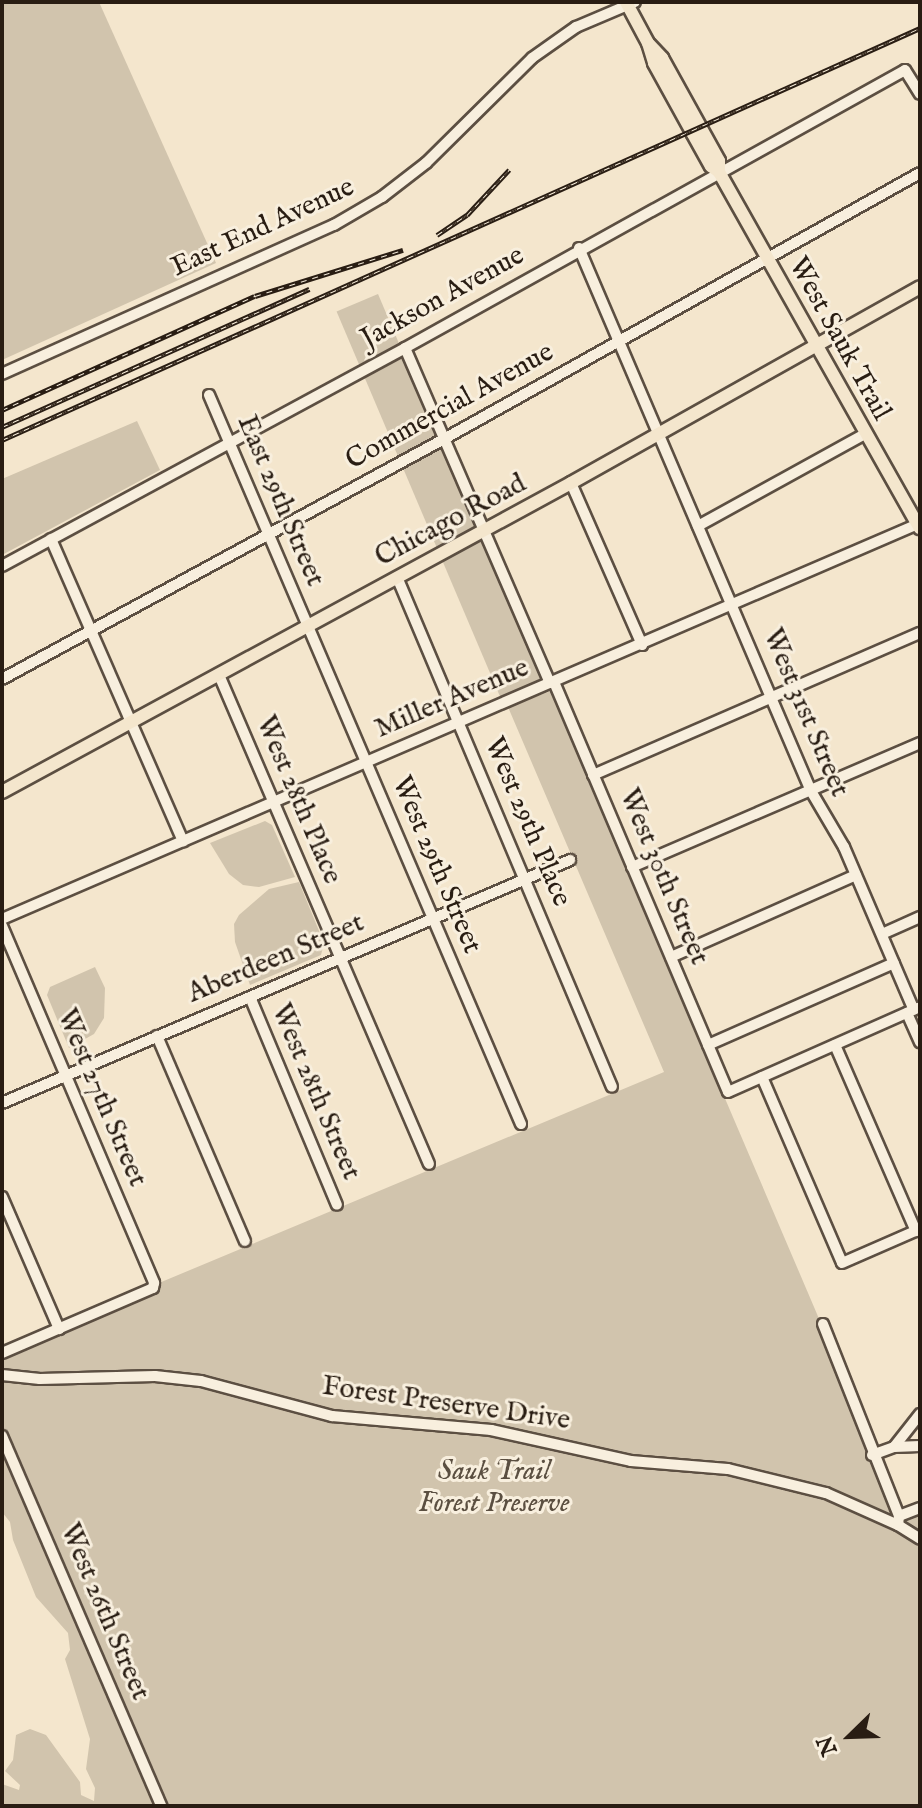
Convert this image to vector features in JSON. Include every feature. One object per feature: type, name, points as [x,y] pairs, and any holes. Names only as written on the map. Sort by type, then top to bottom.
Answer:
[{"type":"main road","name":"West Sauk Trail","points":[[630,3],[654,63],[698,132],[711,166],[719,172],[814,345],[919,525]]},
{"type":"main road","name":"Chicago Road","points":[[2,792],[571,483],[920,287]]},
{"type":"street","name":"East End Avenue","points":[[2,374],[334,225],[382,197],[426,163],[532,58],[576,27],[630,3]]},
{"type":"street","name":"Jackson Avenue","points":[[2,566],[405,348],[579,248],[905,70],[911,73],[920,94]]},
{"type":"street","name":"Commercial Avenue","points":[[2,679],[444,439],[920,173]]},
{"type":"street","name":"West 31st Street","points":[[579,248],[811,791],[844,847],[882,934],[914,1010],[920,1042]]},
{"type":"street","name":"West 30th Street","points":[[405,348],[593,775],[728,1092],[762,1077]]},
{"type":"street","name":"East 29th Street","points":[[209,395],[307,625]]},
{"type":"street","points":[[698,526],[865,434]]},
{"type":"street","points":[[571,483],[642,645]]},
{"type":"street","name":"Miller Avenue","points":[[2,919],[919,525]]},
{"type":"street","points":[[51,539],[183,841]]},
{"type":"street","name":"West 29th Place","points":[[397,577],[612,1087]]},
{"type":"street","name":"West 29th Street","points":[[307,625],[521,1124]]},
{"type":"street","points":[[593,775],[920,633]]},
{"type":"street","name":"West 28th Place","points":[[219,675],[429,1164]]},
{"type":"street","points":[[632,867],[920,743]]},
{"type":"street","name":"Aberdeen Street","points":[[2,1103],[570,860]]},
{"type":"street","points":[[671,957],[856,875]]},
{"type":"street","points":[[882,934],[920,917]]},
{"type":"street","name":"West 27th Street","points":[[2,926],[152,1277],[153,1288],[59,1329]]},
{"type":"street","points":[[708,1045],[894,963]]},
{"type":"street","name":"West 28th Street","points":[[250,997],[337,1205]]},
{"type":"street","points":[[835,1045],[918,1230],[842,1263],[762,1077],[914,1010]]},
{"type":"street","points":[[157,1036],[245,1241]]},
{"type":"street","points":[[2,1197],[59,1329],[2,1353]]},
{"type":"street","points":[[823,1324],[898,1520],[920,1508]]},
{"type":"street","name":"Forest Preserve Drive","points":[[2,1375],[40,1379],[155,1376],[201,1381],[332,1416],[532,1436],[631,1461],[728,1469],[826,1493],[898,1520],[920,1539]]},
{"type":"street","points":[[894,1447],[920,1414]]},
{"type":"street","name":"West 26th Street","points":[[2,1436],[161,1806]]},
{"type":"street","points":[[872,1455],[894,1447],[920,1446]]},
{"type":"green space","points":[[2,2],[99,2],[216,263],[2,360]]},
{"type":"green space","points":[[378,294],[542,682],[501,699],[337,312]]},
{"type":"green space","points":[[137,421],[160,470],[2,555],[2,479]]},
{"type":"green space","name":"Sauk Trail Forest Preserve","points":[[551,691],[817,1314],[891,1513],[884,1514],[846,1495],[850,1506],[908,1536],[905,1520],[920,1512],[920,1806],[165,1806],[2,1426],[2,1360],[152,1295],[159,1283],[664,1072],[508,707]]},
{"type":"green space","points":[[265,821],[272,825],[295,877],[259,887],[243,885],[229,874],[210,843]]},
{"type":"green space","points":[[299,882],[324,943],[321,955],[250,985],[235,942],[234,924],[239,915],[269,889]]},
{"type":"green space","points":[[95,967],[105,988],[104,1018],[94,1034],[69,1048],[47,995],[50,987]]},
{"type":"green space","points":[[2,1453],[154,1806],[2,1806],[2,1784],[19,1790],[20,1785],[5,1771],[13,1760],[16,1735],[30,1729],[46,1735],[80,1782],[81,1795],[94,1801],[95,1788],[86,1769],[90,1739],[65,1659],[70,1650],[68,1633],[36,1597],[13,1540],[10,1522],[2,1512]]},
{"type":"railway","points":[[2,440],[920,28]]},
{"type":"railway","points":[[437,235],[467,215],[509,170]]},
{"type":"railway","points":[[2,410],[255,296],[403,250]]},
{"type":"railway","points":[[2,427],[309,289]]}]
